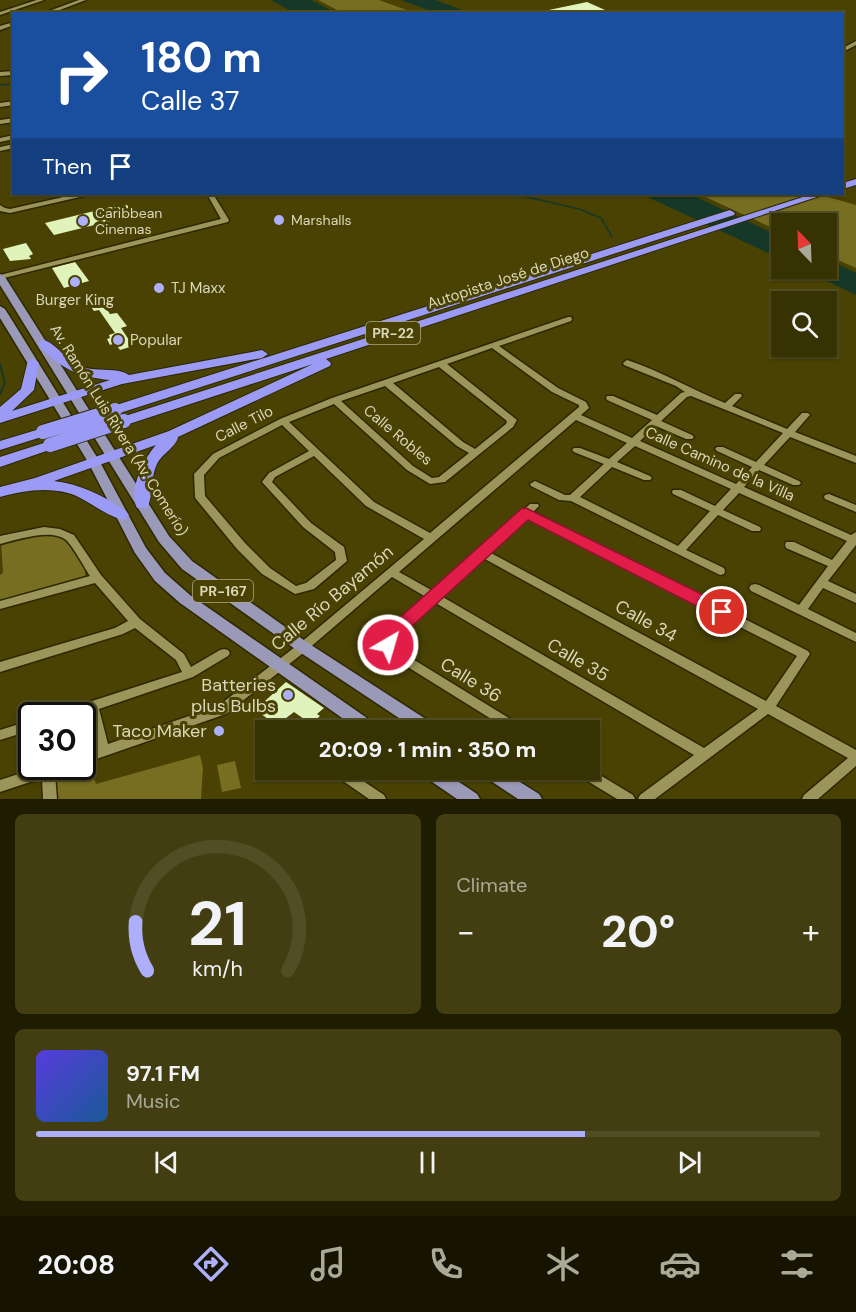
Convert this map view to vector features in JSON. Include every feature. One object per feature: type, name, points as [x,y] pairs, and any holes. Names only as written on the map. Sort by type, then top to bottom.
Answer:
[{"type":"highway","name":"Autopista José de Diego","points":[[0,462],[47,439],[453,314],[788,195]]},
{"type":"highway","name":"Autopista José de Diego","points":[[119,416],[441,305],[818,195]]},
{"type":"highway","points":[[119,416],[657,243]]},
{"type":"highway","points":[[119,416],[446,308],[476,294]]},
{"type":"highway","points":[[0,419],[75,394],[144,376],[262,354],[395,313],[441,305]]},
{"type":"highway","points":[[4,491],[94,462],[193,425],[319,366],[421,331],[453,314]]},
{"type":"highway","points":[[44,344],[62,361],[81,370],[111,376],[144,376]]},
{"type":"highway","points":[[0,413],[14,404],[27,390],[33,363]]},
{"type":"highway","points":[[142,504],[144,480],[150,460],[161,447],[193,425]]},
{"type":"highway","name":"Autopista José de Diego","points":[[0,446],[47,439]]},
{"type":"highway","points":[[0,454],[47,439]]},
{"type":"highway","points":[[4,491],[48,485],[74,489],[99,499],[121,515]]},
{"type":"main road","name":"Av. Ramón Luis Rivera (Av. Comerío)","points":[[0,277],[164,539],[187,565],[303,647],[414,720]]},
{"type":"main road","name":"PR-167","points":[[0,309],[94,462],[140,550],[160,577],[185,599],[357,720]]},
{"type":"main road","points":[[443,780],[471,799]]},
{"type":"main road","points":[[504,780],[533,799]]},
{"type":"street","points":[[0,14],[42,0]]},
{"type":"street","points":[[50,12],[84,0]]},
{"type":"street","points":[[0,5],[14,9]]},
{"type":"street","points":[[0,23],[11,24]]},
{"type":"street","points":[[0,28],[11,24]]},
{"type":"street","points":[[0,131],[7,140]]},
{"type":"street","points":[[50,195],[54,200]]},
{"type":"street","points":[[0,207],[10,211],[79,195]]},
{"type":"street","points":[[211,195],[224,217]]},
{"type":"street","points":[[0,272],[224,217]]},
{"type":"street","points":[[0,277],[224,217]]},
{"type":"street","name":"Calle Tilo","points":[[315,452],[272,475],[267,482],[307,525],[340,550],[342,561],[310,586],[296,590],[257,562],[200,497],[199,474],[216,456],[283,422],[335,400],[568,319]]},
{"type":"street","points":[[493,345],[555,390],[583,404],[584,408],[575,416]]},
{"type":"street","name":"Calle Robles","points":[[335,400],[410,468],[430,481],[442,480],[510,425],[512,420],[440,363]]},
{"type":"street","points":[[627,363],[680,384],[692,393],[856,460]]},
{"type":"street","points":[[386,382],[460,444],[475,453]]},
{"type":"street","points":[[573,498],[684,395],[692,393]]},
{"type":"street","points":[[726,407],[738,396]]},
{"type":"street","points":[[610,398],[689,437]]},
{"type":"street","points":[[680,550],[805,415]]},
{"type":"street","name":"Calle Camino de la Villa","points":[[575,416],[855,539]]},
{"type":"street","name":"Calle Río Bayamón","points":[[96,755],[222,710],[303,647],[575,416]]},
{"type":"street","points":[[283,422],[370,504],[431,538]]},
{"type":"street","points":[[577,450],[603,462],[612,462],[646,478]]},
{"type":"street","points":[[720,450],[796,483]]},
{"type":"street","points":[[535,484],[563,498],[573,498],[720,570]]},
{"type":"street","points":[[677,492],[756,529]]},
{"type":"street","points":[[829,497],[856,509]]},
{"type":"street","name":"Calle 36","points":[[502,720],[394,653],[388,645],[390,636],[530,509],[804,654],[768,708]]},
{"type":"street","points":[[0,540],[44,531],[60,533],[70,538],[97,578],[136,622],[180,657],[189,674]]},
{"type":"street","points":[[801,610],[855,539]]},
{"type":"street","points":[[790,545],[834,565]]},
{"type":"street","name":"Calle 34","points":[[482,553],[856,757]]},
{"type":"street","name":"Calle 35","points":[[391,572],[705,755]]},
{"type":"street","points":[[0,604],[97,578]]},
{"type":"street","points":[[821,582],[856,599]]},
{"type":"street","points":[[755,588],[856,638]]},
{"type":"street","points":[[0,667],[119,631],[136,622]]},
{"type":"street","points":[[96,705],[189,674],[224,653]]},
{"type":"street","points":[[645,799],[768,708]]},
{"type":"street","points":[[96,721],[104,752]]},
{"type":"street","points":[[0,735],[18,729]]},
{"type":"street","points":[[809,799],[856,757]]},
{"type":"street","points":[[0,786],[19,780]]},
{"type":"street","points":[[50,799],[53,780]]},
{"type":"street","points":[[352,780],[379,799]]},
{"type":"street","points":[[597,780],[628,799]]},
{"type":"shaded area","points":[[271,0],[311,0],[335,12],[292,12]]},
{"type":"shaded area","points":[[318,0],[379,0],[412,12],[341,12]]},
{"type":"shaded area","points":[[401,0],[435,0],[467,12],[433,12]]},
{"type":"shaded area","points":[[643,195],[692,195],[771,232],[771,254]]},
{"type":"shaded area","points":[[701,195],[821,195],[856,205],[856,268],[837,259],[837,213],[771,213],[771,227]]},
{"type":"shaded area","points":[[837,264],[856,273],[856,295],[823,279],[837,279]]},
{"type":"shaded area","points":[[43,532],[56,535],[67,542],[80,560],[85,576],[0,600],[0,575],[3,573],[1,542]]},
{"type":"shaded area","points":[[200,755],[203,768],[201,799],[55,799],[54,782],[94,780],[96,784]]},
{"type":"shaded area","points":[[235,761],[241,788],[222,792],[217,765]]},
{"type":"building","points":[[587,2],[610,12],[544,12]]},
{"type":"building","name":"Caribbean Cinemas","points":[[127,205],[135,215],[54,235],[45,223],[111,207]]},
{"type":"building","points":[[26,243],[33,254],[29,256],[31,259],[10,261],[3,249]]},
{"type":"building","points":[[75,262],[89,281],[64,288],[52,268]]},
{"type":"building","points":[[98,297],[110,314],[117,313],[127,326],[121,328],[133,346],[120,350],[115,343],[110,345],[107,339],[110,338],[109,335],[115,333],[99,310],[94,311],[86,300]]},
{"type":"building","name":"Batteries plus Bulbs","points":[[286,682],[324,708],[317,714],[320,716],[315,720],[304,719],[294,712],[284,720],[270,720],[255,710]]},
{"type":"waterway","points":[[0,85],[12,84]]},
{"type":"waterway","points":[[518,195],[579,209],[601,218],[612,237]]},
{"type":"waterway","points":[[0,364],[5,383],[0,394]]},
{"type":"place","name":"Marshalls","points":[[279,220]]},
{"type":"place","name":"Caribbean Cinemas","points":[[83,221]]},
{"type":"place","name":"Burger King","points":[[75,282]]},
{"type":"place","name":"TJ Maxx","points":[[159,288]]},
{"type":"place","name":"Popular","points":[[118,340]]},
{"type":"place","name":"Batteries plus Bulbs","points":[[288,695]]},
{"type":"place","name":"Taco Maker","points":[[219,731]]},
{"type":"route","points":[[388,645],[390,636],[526,513],[722,612]]}]
